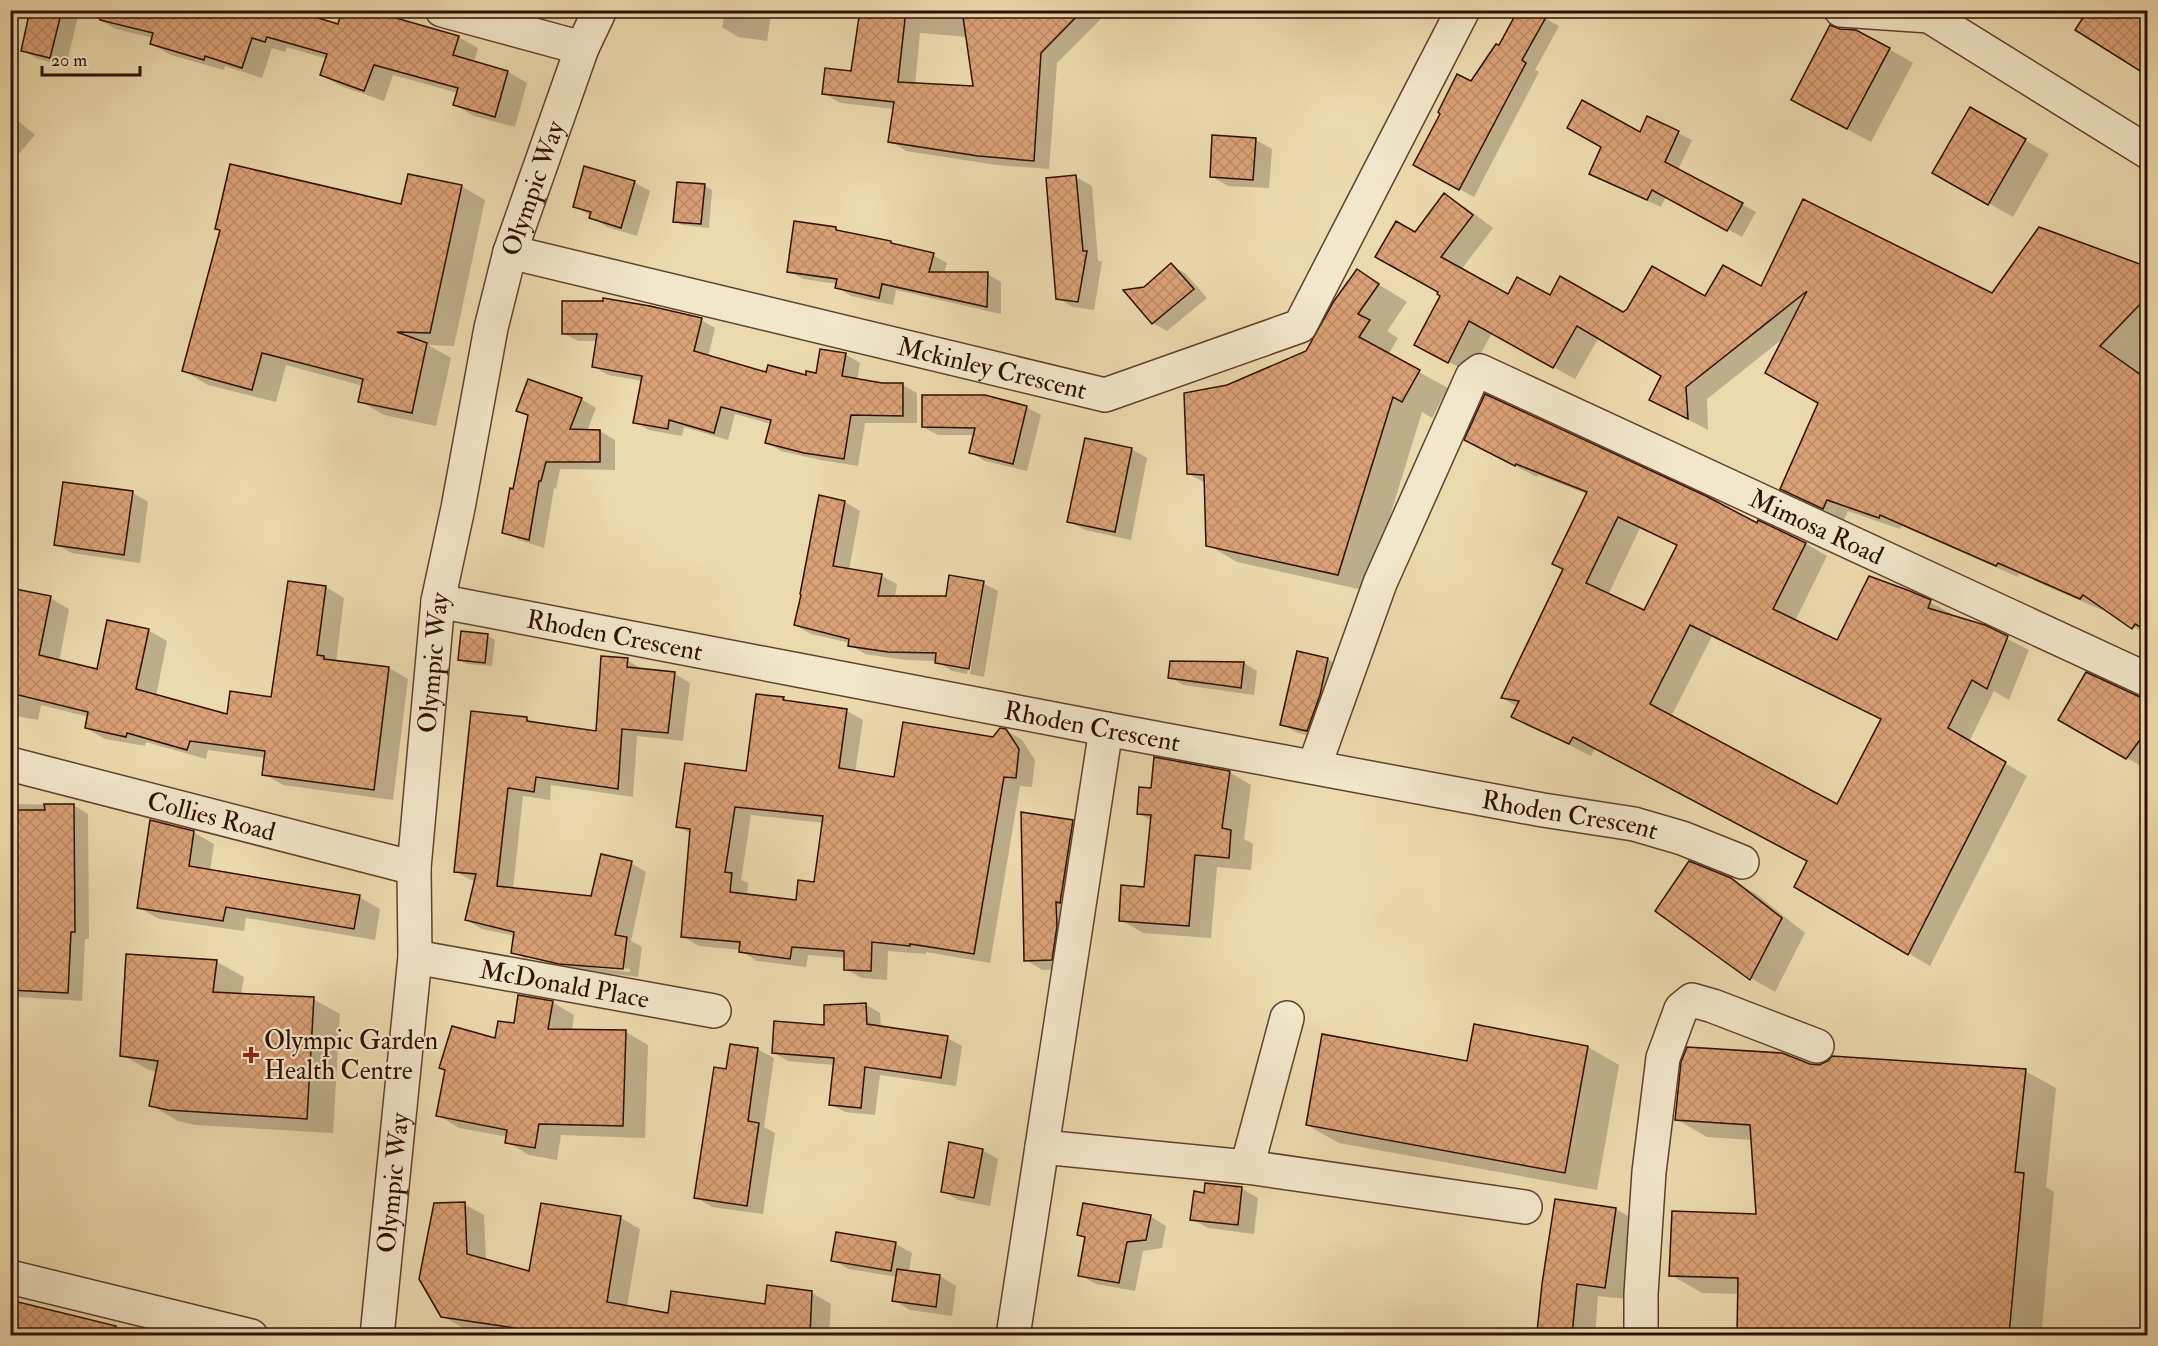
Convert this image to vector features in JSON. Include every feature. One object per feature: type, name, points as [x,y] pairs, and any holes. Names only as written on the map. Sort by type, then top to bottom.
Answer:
[{"type":"street","points":[[442,10],[582,48]]},
{"type":"street","name":"Olympic Way","points":[[376,1335],[415,957],[414,868],[438,601],[458,508],[491,328],[510,252],[582,48],[600,10]]},
{"type":"street","name":"Mckinley Crescent","points":[[510,252],[1105,395],[1300,326],[1463,10]]},
{"type":"street","points":[[1841,10],[1931,13],[2148,152]]},
{"type":"street","name":"Mimosa Road","points":[[1314,767],[1380,583],[1472,377],[1480,371],[2148,680]]},
{"type":"street","name":"Rhoden Crescent","points":[[438,601],[1106,729],[1542,810],[1634,824],[1682,838],[1742,862]]},
{"type":"street","points":[[1013,1335],[1106,729]]},
{"type":"street","name":"Collies Road","points":[[10,764],[414,868]]},
{"type":"street","name":"McDonald Place","points":[[415,957],[714,1011]]},
{"type":"street","points":[[1641,1335],[1641,1294],[1649,1172],[1660,1081],[1663,1058],[1681,1009],[1692,1000],[1817,1046]]},
{"type":"street","points":[[1247,1167],[1287,1018]]},
{"type":"street","points":[[1042,1147],[1247,1167],[1525,1207]]},
{"type":"street","points":[[10,1277],[251,1335]]},
{"type":"building","points":[[30,10],[62,10],[50,58],[21,51]]},
{"type":"building","points":[[102,10],[292,10],[338,24],[342,10],[368,10],[459,36],[453,55],[508,71],[495,117],[453,105],[458,88],[374,65],[364,91],[320,75],[327,54],[267,37],[265,42],[252,38],[242,68],[205,56],[204,60],[150,44],[153,33],[100,20]]},
{"type":"building","points":[[860,10],[906,10],[898,82],[973,86],[962,10],[1083,10],[1041,53],[1034,161],[978,156],[888,142],[894,102],[822,94],[825,68],[851,71]]},
{"type":"building","points":[[1518,10],[1550,10],[1522,60],[1526,63],[1459,190],[1413,165],[1440,114],[1438,112],[1457,74],[1471,81],[1496,44],[1499,45]]},
{"type":"building","points":[[2088,10],[2148,10],[2148,76],[2075,30]]},
{"type":"building","points":[[1830,25],[1840,29],[1856,30],[1890,48],[1847,129],[1791,100]]},
{"type":"building","points":[[1582,100],[1640,132],[1647,116],[1679,131],[1665,162],[1743,203],[1727,231],[1652,190],[1647,200],[1589,174],[1601,147],[1567,128]]},
{"type":"building","points":[[1970,107],[2026,139],[1988,205],[1932,173]]},
{"type":"building","points":[[1212,135],[1256,138],[1253,180],[1210,177]]},
{"type":"building","points":[[230,164],[401,204],[408,174],[462,185],[430,333],[397,332],[427,343],[412,413],[358,402],[363,379],[262,353],[252,390],[182,371],[220,230],[215,229]]},
{"type":"building","points":[[584,166],[635,181],[621,228],[589,218],[591,212],[573,207]]},
{"type":"building","points":[[1076,175],[1083,251],[1087,251],[1078,302],[1056,299],[1046,178]]},
{"type":"building","points":[[677,182],[705,184],[701,224],[673,222]]},
{"type":"building","points":[[1444,193],[1473,215],[1441,257],[1508,294],[1517,277],[1550,295],[1560,276],[1623,312],[1652,266],[1705,296],[1723,265],[1761,286],[1803,199],[1992,293],[2039,227],[2148,267],[2148,296],[2100,346],[2148,380],[2148,631],[2135,624],[2132,629],[2083,595],[2080,599],[1998,563],[1996,566],[1880,515],[1879,518],[1827,500],[1823,509],[1780,489],[1818,403],[1765,373],[1807,291],[1686,387],[1688,419],[1649,400],[1661,376],[1577,326],[1553,368],[1469,321],[1448,363],[1414,345],[1440,296],[1438,292],[1375,257],[1396,221],[1415,232]]},
{"type":"building","points":[[794,221],[836,227],[836,230],[891,241],[891,243],[934,253],[929,272],[988,272],[987,307],[882,284],[879,298],[835,288],[837,279],[787,272]]},
{"type":"building","points":[[1171,263],[1194,289],[1152,324],[1123,290],[1144,287]]},
{"type":"building","points":[[1357,269],[1379,284],[1358,314],[1370,320],[1359,337],[1420,370],[1402,402],[1393,397],[1338,575],[1206,546],[1204,475],[1187,474],[1184,393],[1227,385],[1306,351],[1334,301]]},
{"type":"building","points":[[603,298],[702,318],[694,351],[766,372],[768,365],[806,375],[806,371],[816,373],[820,349],[846,353],[842,376],[882,383],[903,383],[903,416],[851,415],[844,459],[804,453],[765,443],[771,420],[721,407],[714,433],[669,420],[668,429],[633,423],[642,376],[592,367],[597,334],[562,334],[562,301],[603,301]]},
{"type":"building","points":[[528,379],[582,398],[570,429],[600,430],[600,462],[546,462],[541,481],[539,481],[529,540],[502,533],[510,488],[513,489],[528,415],[516,411]]},
{"type":"building","points":[[1485,394],[1706,496],[1757,523],[1758,520],[1806,543],[1773,609],[1837,640],[1869,576],[1931,600],[1928,608],[1985,625],[2008,636],[1987,689],[1972,680],[1948,728],[2006,762],[1908,955],[1794,887],[1807,861],[1573,737],[1569,744],[1511,717],[1519,701],[1501,698],[1563,569],[1552,564],[1587,492],[1516,464],[1515,466],[1464,440]],"holes":[[[1618,517],[1677,545],[1644,610],[1586,583]],[[1690,625],[1881,719],[1837,804],[1650,704]]]},
{"type":"building","points":[[922,395],[985,395],[1027,406],[1013,464],[969,453],[975,428],[922,427]]},
{"type":"building","points":[[1085,438],[1132,448],[1115,532],[1067,522]]},
{"type":"building","points":[[63,482],[133,491],[124,555],[54,545]]},
{"type":"building","points":[[819,495],[845,501],[833,566],[882,574],[878,596],[946,596],[949,575],[984,581],[969,669],[935,663],[936,653],[888,652],[848,646],[849,639],[794,625]]},
{"type":"building","points":[[288,581],[326,586],[317,655],[324,656],[324,659],[389,667],[374,790],[262,775],[265,751],[190,741],[187,750],[127,733],[126,737],[85,728],[88,712],[10,693],[10,588],[51,596],[39,655],[97,669],[107,620],[149,629],[136,689],[227,714],[230,691],[271,697]]},
{"type":"building","points":[[461,631],[488,634],[485,663],[458,660]]},
{"type":"building","points":[[1297,651],[1328,658],[1320,695],[1307,731],[1280,725]]},
{"type":"building","points":[[601,656],[628,658],[627,667],[675,672],[668,733],[622,729],[618,789],[536,777],[534,792],[508,788],[497,886],[591,896],[601,854],[632,861],[615,935],[627,937],[623,969],[559,964],[511,953],[514,932],[465,920],[476,874],[454,872],[471,711],[527,717],[527,721],[596,731]]},
{"type":"building","points":[[1170,661],[1244,662],[1241,688],[1168,678]]},
{"type":"building","points":[[2086,672],[2140,697],[2148,698],[2148,729],[2126,759],[2058,720]]},
{"type":"building","points":[[756,694],[847,709],[839,768],[894,777],[903,722],[993,737],[1000,728],[1006,729],[1019,749],[1016,778],[1004,777],[974,954],[910,944],[910,946],[872,942],[871,971],[844,970],[844,951],[792,947],[790,959],[739,952],[740,942],[681,937],[690,829],[676,827],[685,763],[746,771]],"holes":[[[735,807],[823,816],[814,882],[798,880],[796,900],[730,892],[732,873],[725,872]]]},
{"type":"building","points":[[1154,757],[1230,771],[1222,828],[1231,830],[1229,858],[1195,855],[1189,926],[1119,921],[1121,885],[1144,887],[1151,815],[1137,814],[1139,787],[1151,788]]},
{"type":"building","points":[[44,804],[74,804],[75,932],[71,932],[68,993],[10,990],[10,810],[45,810]]},
{"type":"building","points":[[1021,812],[1073,820],[1060,903],[1056,902],[1057,926],[1052,960],[1024,961]]},
{"type":"building","points":[[150,820],[194,831],[189,866],[360,895],[354,929],[226,907],[223,921],[137,908]]},
{"type":"building","points":[[1689,861],[1731,878],[1782,918],[1750,980],[1655,911]]},
{"type":"building","name":"Olympic Garden Health Centre","points":[[126,954],[217,960],[213,992],[314,997],[307,1119],[168,1110],[149,1106],[158,1061],[120,1056]]},
{"type":"building","points":[[518,995],[553,1001],[548,1029],[626,1030],[623,1126],[539,1124],[535,1148],[505,1143],[507,1130],[436,1116],[445,1070],[439,1068],[452,1026],[495,1038],[498,1021],[514,1023]]},
{"type":"building","points":[[866,1003],[867,1024],[948,1036],[941,1078],[865,1067],[861,1108],[829,1105],[834,1058],[772,1053],[774,1021],[824,1025],[824,1005]]},
{"type":"building","points":[[1474,1024],[1588,1046],[1565,1173],[1306,1125],[1322,1034],[1467,1061]]},
{"type":"building","points":[[730,1044],[758,1048],[748,1121],[759,1123],[747,1206],[694,1198],[714,1067],[726,1069]]},
{"type":"building","points":[[1687,1047],[1782,1053],[1810,1064],[1819,1065],[1828,1061],[1832,1056],[2026,1069],[2015,1172],[2024,1173],[2009,1335],[1737,1335],[1738,1278],[1669,1276],[1672,1211],[1756,1214],[1750,1125],[1675,1120],[1681,1062]]},
{"type":"building","points":[[949,1142],[983,1149],[974,1198],[941,1192]]},
{"type":"building","points":[[1205,1183],[1242,1187],[1238,1225],[1190,1220],[1194,1191],[1204,1193]]},
{"type":"building","points":[[1555,1199],[1616,1208],[1605,1288],[1577,1284],[1572,1335],[1537,1332]]},
{"type":"building","points":[[465,1202],[467,1254],[529,1271],[541,1203],[621,1216],[607,1302],[668,1313],[671,1291],[765,1304],[767,1285],[812,1291],[810,1335],[542,1335],[515,1328],[441,1317],[419,1279],[434,1203]]},
{"type":"building","points":[[1083,1203],[1151,1215],[1146,1240],[1127,1242],[1119,1283],[1078,1276],[1085,1237],[1077,1235]]},
{"type":"building","points":[[836,1232],[896,1242],[891,1271],[831,1261]]},
{"type":"building","points":[[897,1269],[940,1275],[936,1307],[892,1301]]},
{"type":"building","points":[[14,1301],[116,1326],[114,1335],[10,1335],[10,1314]]},
{"type":"place","name":"Olympic Garden Health Centre","points":[[251,1055]]}]
